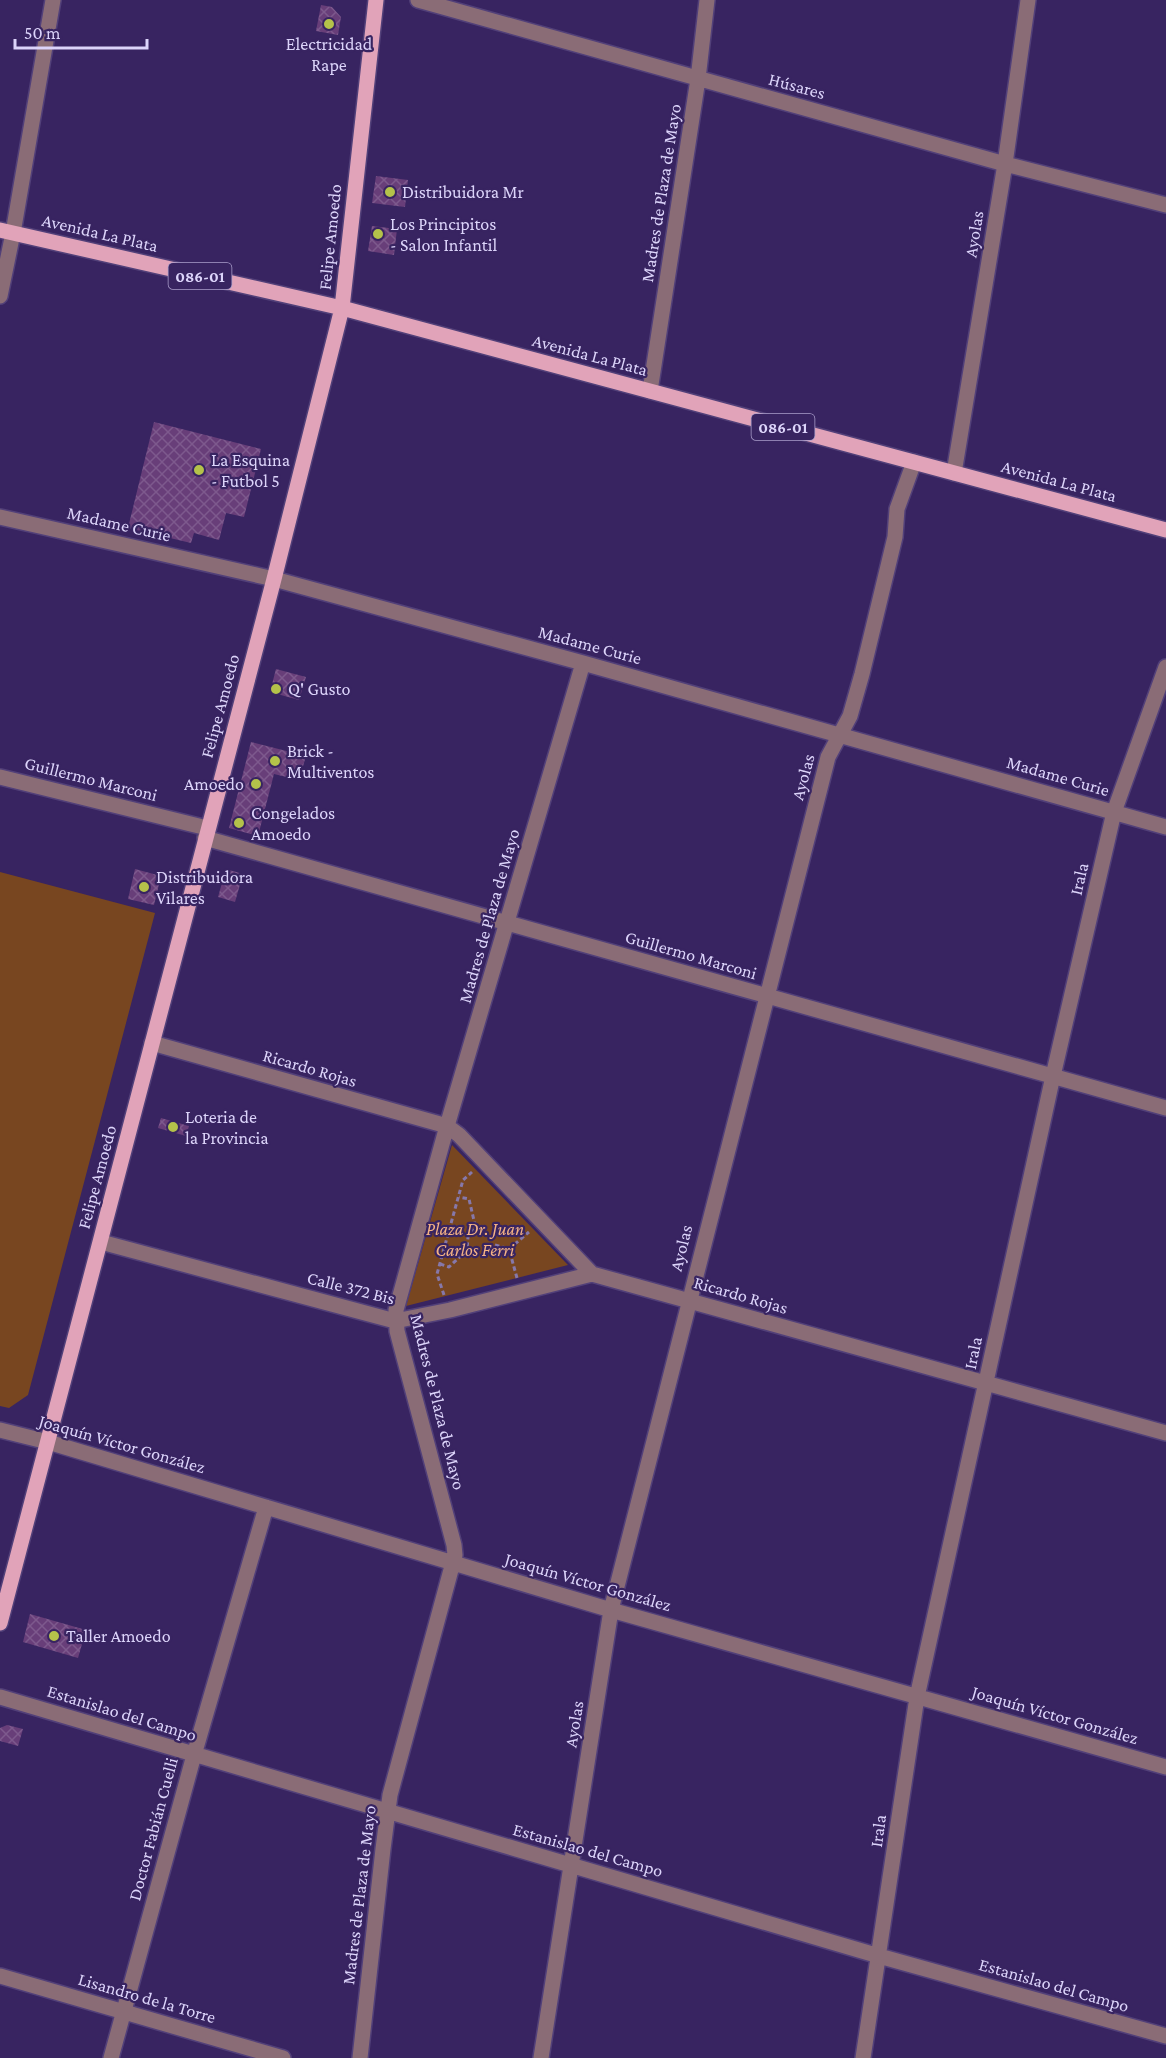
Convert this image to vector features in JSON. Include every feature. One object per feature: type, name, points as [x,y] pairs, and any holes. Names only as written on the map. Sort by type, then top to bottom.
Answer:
[{"type":"main road","name":"Felipe Amoedo","points":[[0,1623],[274,579],[342,308],[375,0]]},
{"type":"main road","name":"Avenida La Plata","points":[[7,231],[342,308],[1166,530]]},
{"type":"street","points":[[0,296],[7,231],[52,0]]},
{"type":"street","name":"Húsares","points":[[418,0],[1005,164],[1166,206]]},
{"type":"street","name":"Madres de Plaza de Mayo","points":[[650,391],[698,79],[707,0]]},
{"type":"street","name":"Ayolas","points":[[954,473],[1005,164],[1028,0]]},
{"type":"street","name":"Ayolas","points":[[542,2058],[611,1610],[688,1300],[828,757],[850,716],[895,537],[897,509],[914,462]]},
{"type":"street","name":"Madame Curie","points":[[0,517],[274,579],[841,734],[1166,827]]},
{"type":"street","name":"Madres de Plaza de Mayo","points":[[360,2058],[387,1811],[453,1563],[454,1545],[395,1321],[396,1310],[447,1126],[583,663]]},
{"type":"street","name":"Irala","points":[[863,2058],[917,1697],[1053,1076],[1114,813],[1166,667]]},
{"type":"street","name":"Guillermo Marconi","points":[[0,777],[206,833],[507,924],[1166,1107]]},
{"type":"street","name":"Ricardo Rojas","points":[[152,1043],[447,1126],[484,1160],[592,1274],[1166,1433]]},
{"type":"street","name":"Calle 372 Bis","points":[[101,1242],[395,1321],[450,1310],[592,1274]]},
{"type":"street","name":"Joaquín Víctor González","points":[[0,1430],[48,1442],[611,1610],[1166,1767]]},
{"type":"street","name":"Doctor Fabián Cuelli","points":[[111,2058],[194,1755],[266,1507]]},
{"type":"street","name":"Estanislao del Campo","points":[[0,1697],[879,1956],[1166,2037]]},
{"type":"street","name":"Lisandro de la Torre","points":[[0,1976],[284,2058]]},
{"type":"path","points":[[450,1310],[436,1274],[463,1180],[484,1160]]},
{"type":"path","points":[[440,1264],[449,1267],[467,1250],[468,1237],[474,1225],[469,1199],[459,1197]]},
{"type":"path","points":[[509,1249],[542,1220]]},
{"type":"path","points":[[495,1245],[509,1249]]},
{"type":"path","points":[[509,1249],[520,1291]]},
{"type":"green space","points":[[0,872],[155,913],[28,1395],[9,1408],[0,1406]]},
{"type":"green space","name":"Plaza Dr. Juan Carlos Ferri","points":[[452,1145],[568,1265],[406,1306]]},
{"type":"building","name":"Electricidad Rape","points":[[321,5],[332,7],[341,17],[338,35],[316,31]]},
{"type":"building","name":"Distribuidora Mr","points":[[376,176],[408,180],[405,207],[372,203]]},
{"type":"building","points":[[372,226],[397,229],[394,255],[368,251]]},
{"type":"building","name":"La Esquina - Futbol 5","points":[[154,422],[261,449],[244,517],[226,513],[219,540],[194,533],[191,543],[128,528]]},
{"type":"building","points":[[276,669],[306,677],[299,700],[270,692]]},
{"type":"building","points":[[251,742],[306,756],[299,780],[274,774],[258,836],[229,828]]},
{"type":"building","name":"Distribuidora Vilares","points":[[135,869],[161,876],[154,905],[128,899]]},
{"type":"building","points":[[226,869],[243,874],[235,902],[218,897]]},
{"type":"building","name":"Loteria de la Provincia","points":[[161,1118],[189,1126],[186,1136],[158,1128]]},
{"type":"building","name":"Taller Amoedo","points":[[30,1614],[86,1630],[78,1658],[23,1642]]},
{"type":"building","points":[[7,1725],[23,1729],[18,1746],[0,1741],[0,1728]]},
{"type":"place","name":"Electricidad Rape","points":[[329,24]]},
{"type":"place","name":"Distribuidora Mr","points":[[390,192]]},
{"type":"place","name":"Los Principitos - Salon Infantil","points":[[378,234]]},
{"type":"place","name":"La Esquina - Futbol 5","points":[[199,470]]},
{"type":"place","name":"Q' Gusto","points":[[276,689]]},
{"type":"place","name":"Brick - Multiventos","points":[[275,761]]},
{"type":"place","name":"Amoedo","points":[[256,784]]},
{"type":"place","name":"Congelados Amoedo","points":[[239,823]]},
{"type":"place","name":"Distribuidora Vilares","points":[[144,887]]},
{"type":"place","name":"Loteria de la Provincia","points":[[173,1127]]},
{"type":"place","name":"Taller Amoedo","points":[[54,1636]]}]
